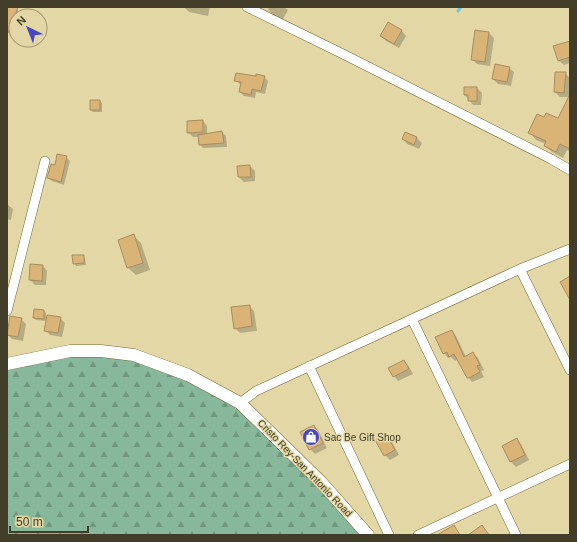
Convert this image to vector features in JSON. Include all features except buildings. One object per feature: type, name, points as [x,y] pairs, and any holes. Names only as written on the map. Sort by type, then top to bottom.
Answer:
[{"type":"main road","name":"Cristo Rey-San Antonio Road","points":[[7,364],[70,351],[101,351],[134,355],[188,375],[240,403],[321,482],[368,535]]},
{"type":"street","points":[[247,7],[343,54],[570,170]]},
{"type":"street","points":[[7,311],[45,161]]},
{"type":"street","points":[[240,403],[256,391],[309,366],[520,269],[570,249]]},
{"type":"street","points":[[520,269],[570,370]]},
{"type":"street","points":[[412,319],[516,535]]},
{"type":"street","points":[[309,366],[389,535]]},
{"type":"street","points":[[418,535],[570,464]]},
{"type":"green space","points":[[70,351],[134,355],[240,403],[368,535],[7,535],[7,364]]},
{"type":"waterway","points":[[458,11],[461,7]]},
{"type":"place","name":"Sac Be Gift Shop","points":[[311,437]]}]
